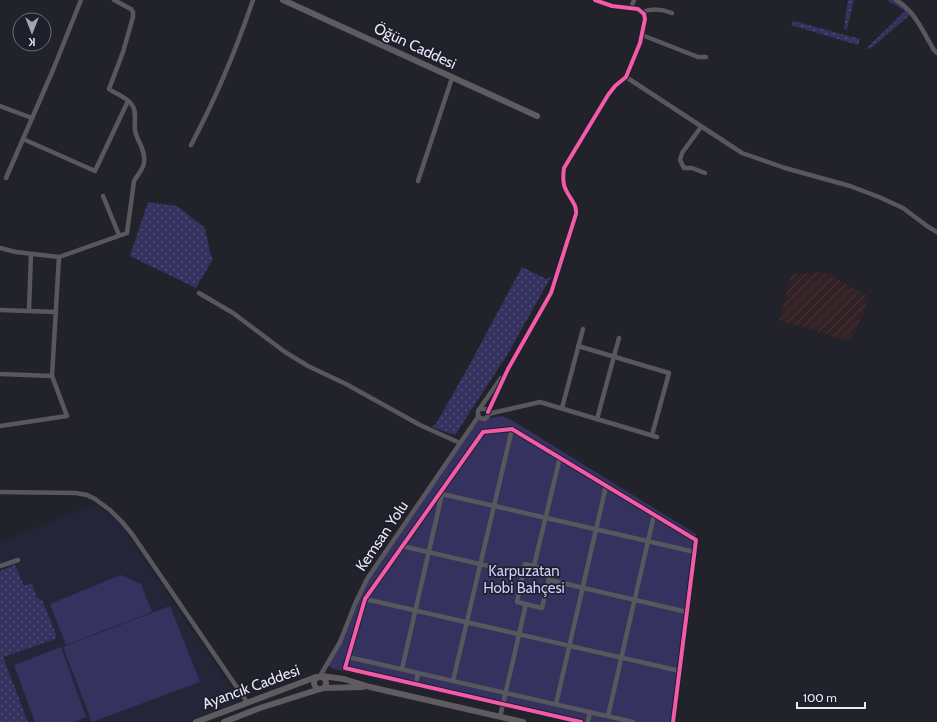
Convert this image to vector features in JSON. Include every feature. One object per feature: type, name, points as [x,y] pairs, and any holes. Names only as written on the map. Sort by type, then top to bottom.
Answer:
[{"type":"street","points":[[6,178],[81,0]]},
{"type":"street","points":[[0,248],[16,252],[59,257],[127,233],[134,181],[142,169],[144,162],[142,146],[135,132],[134,108],[128,101],[109,89],[123,52],[134,14],[131,8],[114,0]]},
{"type":"street","points":[[191,145],[210,109],[240,38],[253,0]]},
{"type":"street","name":"Öğün Caddesi","points":[[283,0],[537,116]]},
{"type":"street","points":[[508,369],[477,413],[478,417],[484,419],[487,417],[508,369],[551,293],[576,214],[575,205],[564,186],[564,168],[614,86],[626,77],[642,35],[646,19],[642,12],[638,9],[612,6],[595,0]]},
{"type":"street","points":[[618,7],[619,0]]},
{"type":"street","points":[[631,8],[634,0]]},
{"type":"street","points":[[896,0],[914,16],[937,53]]},
{"type":"street","points":[[642,12],[655,9],[672,13]]},
{"type":"street","points":[[642,35],[698,57],[706,57]]},
{"type":"street","points":[[626,77],[742,153],[785,168],[850,186],[891,202],[903,208],[937,232]]},
{"type":"street","points":[[418,181],[452,78]]},
{"type":"street","points":[[23,139],[95,171],[128,101]]},
{"type":"street","points":[[0,106],[32,118]]},
{"type":"street","points":[[701,127],[682,153],[680,160],[684,168],[692,168],[705,173]]},
{"type":"street","points":[[103,196],[119,235]]},
{"type":"street","points":[[29,311],[31,254]]},
{"type":"street","points":[[0,426],[67,416],[52,376],[59,257]]},
{"type":"street","points":[[199,293],[233,313],[285,352],[308,366],[346,384],[420,425],[460,443]]},
{"type":"street","points":[[0,310],[56,312]]},
{"type":"street","points":[[562,408],[583,329]]},
{"type":"street","points":[[597,419],[619,338]]},
{"type":"street","points":[[488,413],[540,402],[654,436],[669,373],[578,346]]},
{"type":"street","points":[[0,374],[52,376]]},
{"type":"street","points":[[480,409],[486,409],[488,413]]},
{"type":"street","name":"Kemsan Yolu","points":[[319,677],[340,642],[367,579],[478,417]]},
{"type":"street","points":[[453,681],[512,429]]},
{"type":"street","points":[[581,722],[345,668],[364,599],[483,432],[512,429],[696,540],[673,722]]},
{"type":"street","points":[[534,566],[560,458]]},
{"type":"street","points":[[556,704],[606,486]]},
{"type":"street","points":[[0,492],[81,494],[95,499],[110,510],[127,528],[247,702]]},
{"type":"street","points":[[441,493],[695,552]]},
{"type":"street","points":[[402,669],[441,493]]},
{"type":"street","points":[[608,716],[654,514]]},
{"type":"street","points":[[402,546],[523,574]]},
{"type":"street","points":[[0,566],[18,560]]},
{"type":"street","points":[[525,564],[534,566],[551,570],[542,608],[517,602],[525,564]]},
{"type":"street","points":[[549,580],[687,612]]},
{"type":"street","points":[[364,599],[680,671]]},
{"type":"street","points":[[500,717],[526,604]]},
{"type":"street","points":[[348,657],[633,722]]},
{"type":"street","points":[[416,684],[418,673]]},
{"type":"street","points":[[319,677],[325,679],[326,682],[322,688],[316,688],[314,685],[314,681],[319,677]]},
{"type":"street","name":"Ayancık Caddesi","points":[[196,722],[247,702],[319,677],[348,680],[370,687],[522,722]]},
{"type":"street","name":"Ayancık Caddesi","points":[[224,722],[260,708],[322,688],[370,687]]},
{"type":"street","points":[[588,722],[590,712]]},
{"type":"shaded area","points":[[822,272],[829,274],[867,296],[867,305],[851,340],[847,341],[779,320],[791,276],[795,274]]},
{"type":"shaded area","points":[[95,504],[118,521],[240,701],[187,722],[28,722],[0,650],[0,542]]},
{"type":"green space","points":[[848,0],[854,0],[847,29],[844,29]]},
{"type":"green space","points":[[887,0],[896,0],[912,13],[870,49],[867,48],[905,11]]},
{"type":"green space","points":[[793,21],[860,39],[858,45],[791,25]]},
{"type":"green space","points":[[148,202],[177,206],[205,228],[210,253],[213,259],[196,288],[130,256]]},
{"type":"green space","points":[[522,267],[546,279],[551,277],[507,355],[455,435],[432,427],[436,424],[471,362]]},
{"type":"green space","name":"Karpuzatan Hobi Bahçesi","points":[[502,416],[513,421],[696,534],[672,722],[570,722],[334,669],[327,664],[326,661],[340,644],[356,596],[471,430],[479,420]]},
{"type":"green space","points":[[15,565],[24,586],[32,583],[37,598],[42,600],[56,634],[55,639],[3,657],[28,722],[0,722],[0,571]]},
{"type":"green space","points":[[121,575],[141,584],[152,612],[66,645],[50,604]]},
{"type":"green space","points":[[170,606],[200,682],[92,722],[63,647]]},
{"type":"green space","points":[[61,647],[86,717],[74,722],[35,722],[14,665]]},
{"type":"cycle path","points":[[488,412],[508,369],[551,293],[576,214],[574,204],[564,185],[564,168],[608,95],[615,86],[626,77],[640,43],[645,19],[644,14],[638,9],[612,6],[595,0]]},
{"type":"cycle path","points":[[581,722],[345,668],[365,599],[483,432],[512,429],[696,540],[673,722]]}]
